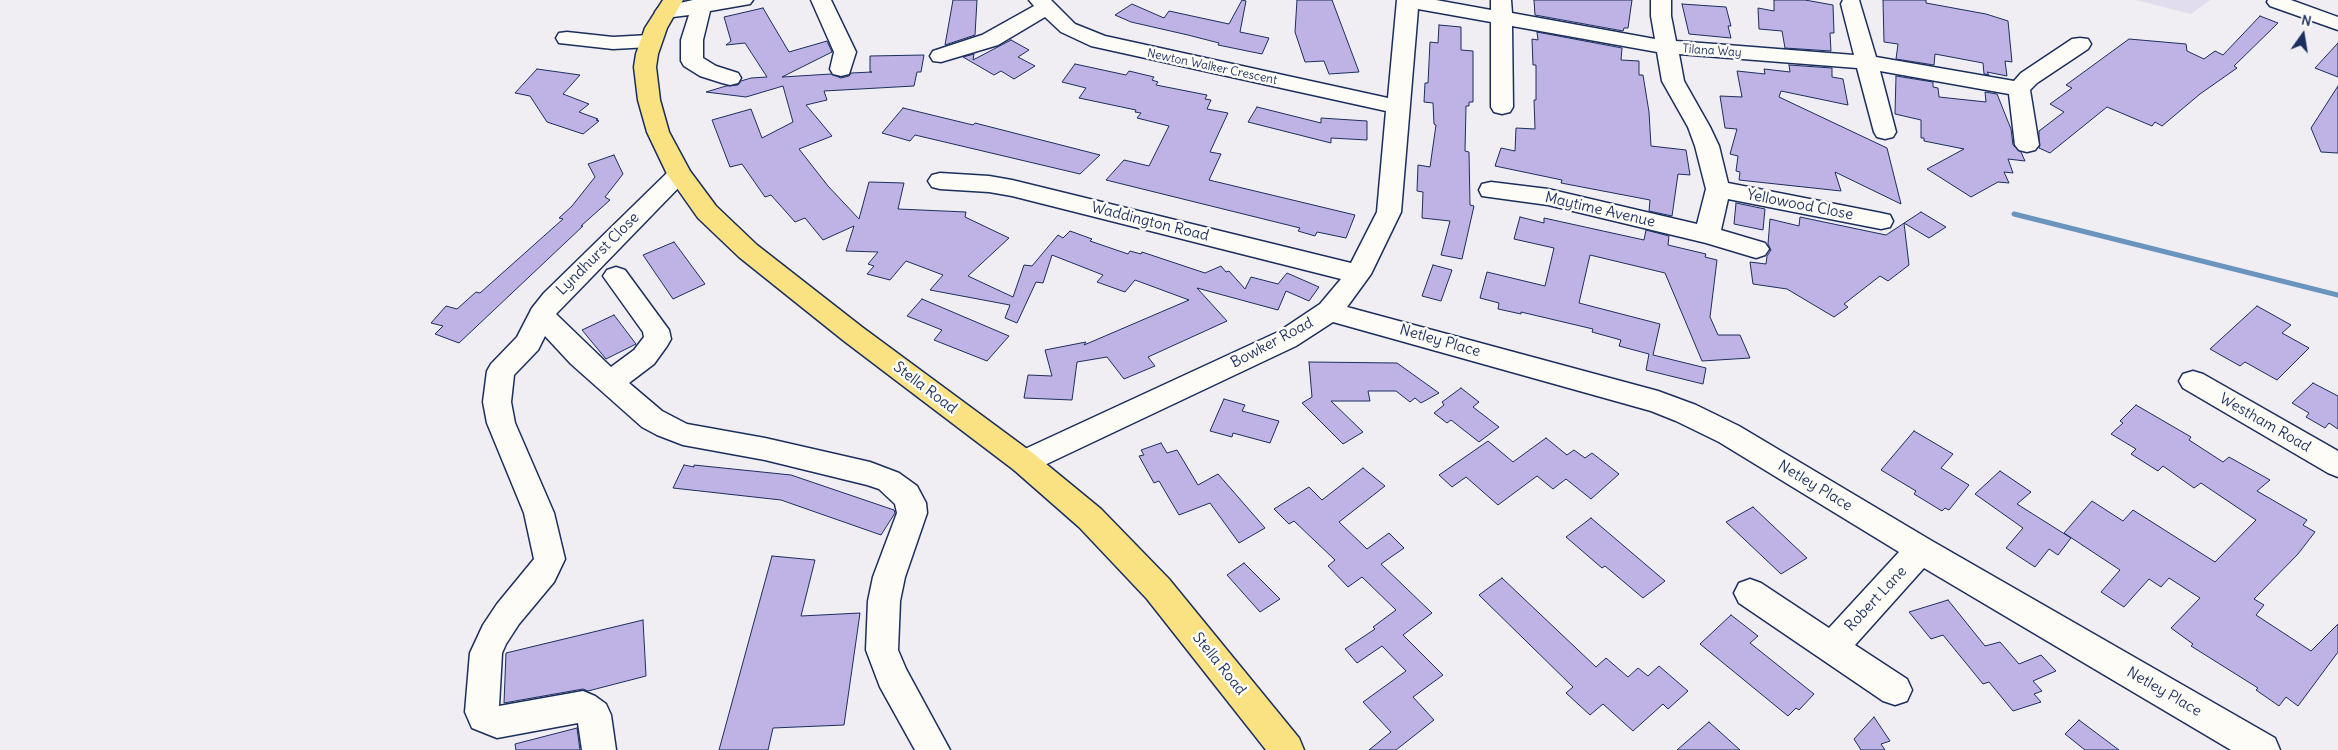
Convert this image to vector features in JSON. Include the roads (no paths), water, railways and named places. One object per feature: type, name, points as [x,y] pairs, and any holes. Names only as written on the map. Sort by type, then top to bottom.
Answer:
[{"type":"main road","name":"Stella Road","points":[[669,6],[650,42],[645,67],[649,100],[658,132],[679,174],[707,212],[748,251],[854,334],[1024,462],[1090,518],[1139,568],[1206,646],[1287,750]]},
{"type":"street","points":[[669,6],[740,0]]},
{"type":"street","points":[[822,0],[845,52],[841,68]]},
{"type":"street","points":[[1661,0],[1661,16],[1673,81],[1699,127],[1707,146],[1718,189],[1707,235]]},
{"type":"street","name":"Tilana Way","points":[[1408,1],[1500,9],[1666,48],[1865,62],[2019,89]]},
{"type":"street","name":"Bowker Road","points":[[1024,462],[1287,339],[1329,311],[1358,274],[1389,212],[1408,1]]},
{"type":"street","points":[[2277,2],[2338,24]]},
{"type":"street","points":[[702,4],[692,40],[692,61],[708,71],[730,78]]},
{"type":"street","points":[[941,56],[990,40],[1043,4]]},
{"type":"street","name":"Newton Walker Crescent","points":[[1043,4],[1068,28],[1098,41],[1398,107]]},
{"type":"street","points":[[1851,4],[1885,132]]},
{"type":"street","points":[[1500,9],[1502,107]]},
{"type":"street","points":[[567,38],[613,43],[650,42]]},
{"type":"street","points":[[2027,145],[2019,89],[2030,78],[2080,44]]},
{"type":"street","name":"Lyndhurst Close","points":[[598,750],[594,714],[583,707],[497,722],[484,717],[482,712],[486,653],[494,635],[508,614],[543,574],[550,559],[539,513],[500,423],[496,402],[501,370],[528,343],[540,315],[565,286],[679,174]]},
{"type":"street","name":"Waddington Road","points":[[940,182],[982,183],[1012,188],[1358,274]]},
{"type":"street","name":"Yellowood Close","points":[[1718,189],[1881,221]]},
{"type":"street","name":"Maytime Avenue","points":[[1491,190],[1548,197],[1707,235],[1756,249]]},
{"type":"street","points":[[611,382],[644,358],[658,339],[656,330],[616,276]]},
{"type":"street","name":"Netley Place","points":[[1329,311],[1641,398],[1686,413],[1729,434],[1922,550],[2263,750]]},
{"type":"street","points":[[540,315],[581,357],[652,419],[683,434],[765,449],[870,474],[889,481],[906,495],[911,503],[912,513],[889,577],[884,601],[882,650],[892,676],[933,750]]},
{"type":"street","name":"Westham Road","points":[[2193,380],[2338,465]]},
{"type":"street","name":"Robert Lane","points":[[1831,648],[1922,550]]},
{"type":"street","points":[[1750,593],[1895,690]]},
{"type":"waterway","points":[[2014,214],[2338,295]]}]
